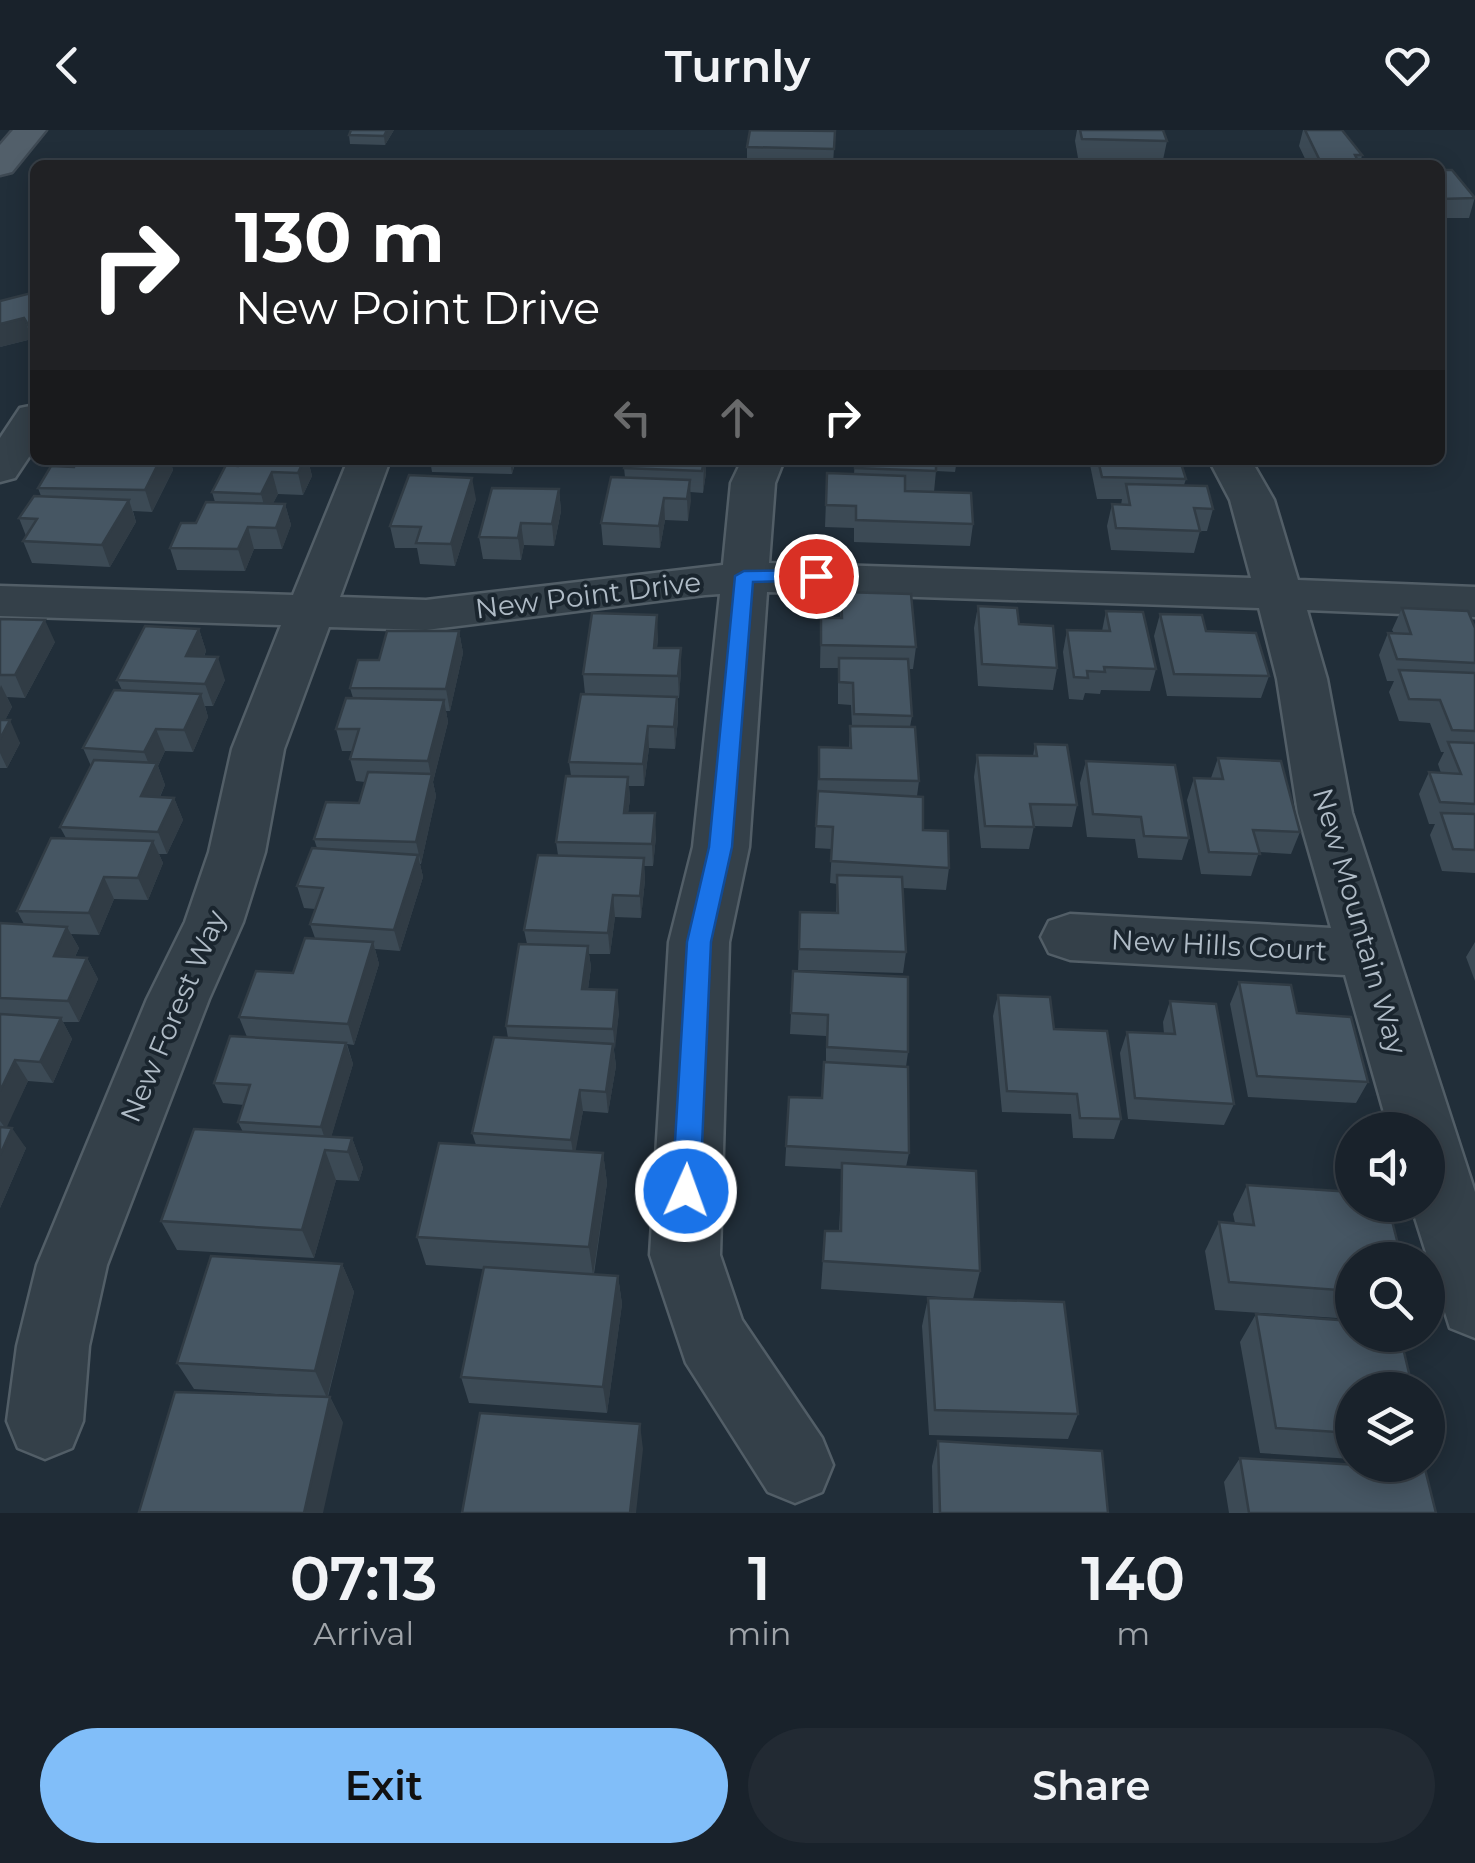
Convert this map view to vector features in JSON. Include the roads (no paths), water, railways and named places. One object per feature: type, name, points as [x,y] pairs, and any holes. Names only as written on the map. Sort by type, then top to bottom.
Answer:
[{"type":"main road","points":[[0,165],[30,130]]},
{"type":"street","points":[[0,469],[30,424]]},
{"type":"street","name":"New Forest Way","points":[[45,1421],[53,1346],[72,1265],[178,998],[214,922],[237,852],[258,750],[367,465]]},
{"type":"street","points":[[761,465],[753,483],[720,847],[699,942],[685,1255],[712,1338],[796,1464]]},
{"type":"street","name":"New Mountain Way","points":[[1233,465],[1252,500],[1279,594],[1302,679],[1325,813],[1416,1112]]},
{"type":"street","name":"New Point Drive","points":[[0,600],[310,612],[453,613],[744,576],[1475,602]]},
{"type":"street","name":"New Hills Court","points":[[1070,937],[1367,952]]},
{"type":"street","points":[[1445,1205],[1475,1304]]}]
